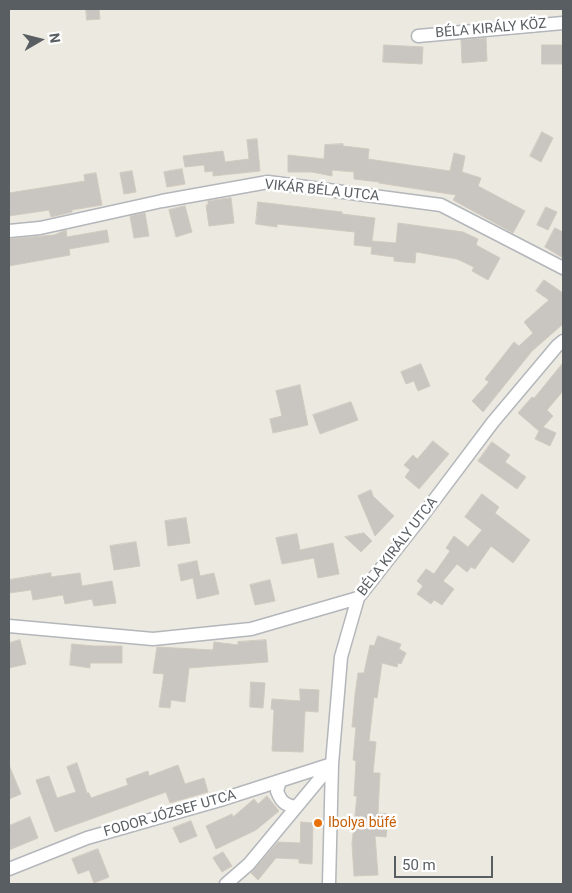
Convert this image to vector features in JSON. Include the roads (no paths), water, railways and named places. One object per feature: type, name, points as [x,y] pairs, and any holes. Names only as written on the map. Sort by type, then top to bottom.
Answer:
[{"type":"street","name":"BÉLA KIRÁLY KÖZ","points":[[418,36],[563,23]]},
{"type":"street","name":"VIKÁR BÉLA UTCA","points":[[9,231],[40,228],[162,200],[268,182],[441,205],[563,268]]},
{"type":"street","name":"BÉLA KIRÁLY UTCA","points":[[329,884],[332,764],[341,657],[358,598],[493,422],[563,341]]},
{"type":"street","points":[[9,626],[153,639],[251,628],[358,598]]},
{"type":"street","points":[[226,884],[249,864],[332,764]]},
{"type":"street","name":"FODOR JÓZSEF UTCA","points":[[9,869],[87,838],[332,764]]},
{"type":"street","points":[[280,781],[276,791],[281,800],[286,805],[296,808]]},
{"type":"place","name":"Ibolya büfé","points":[[318,823]]}]
